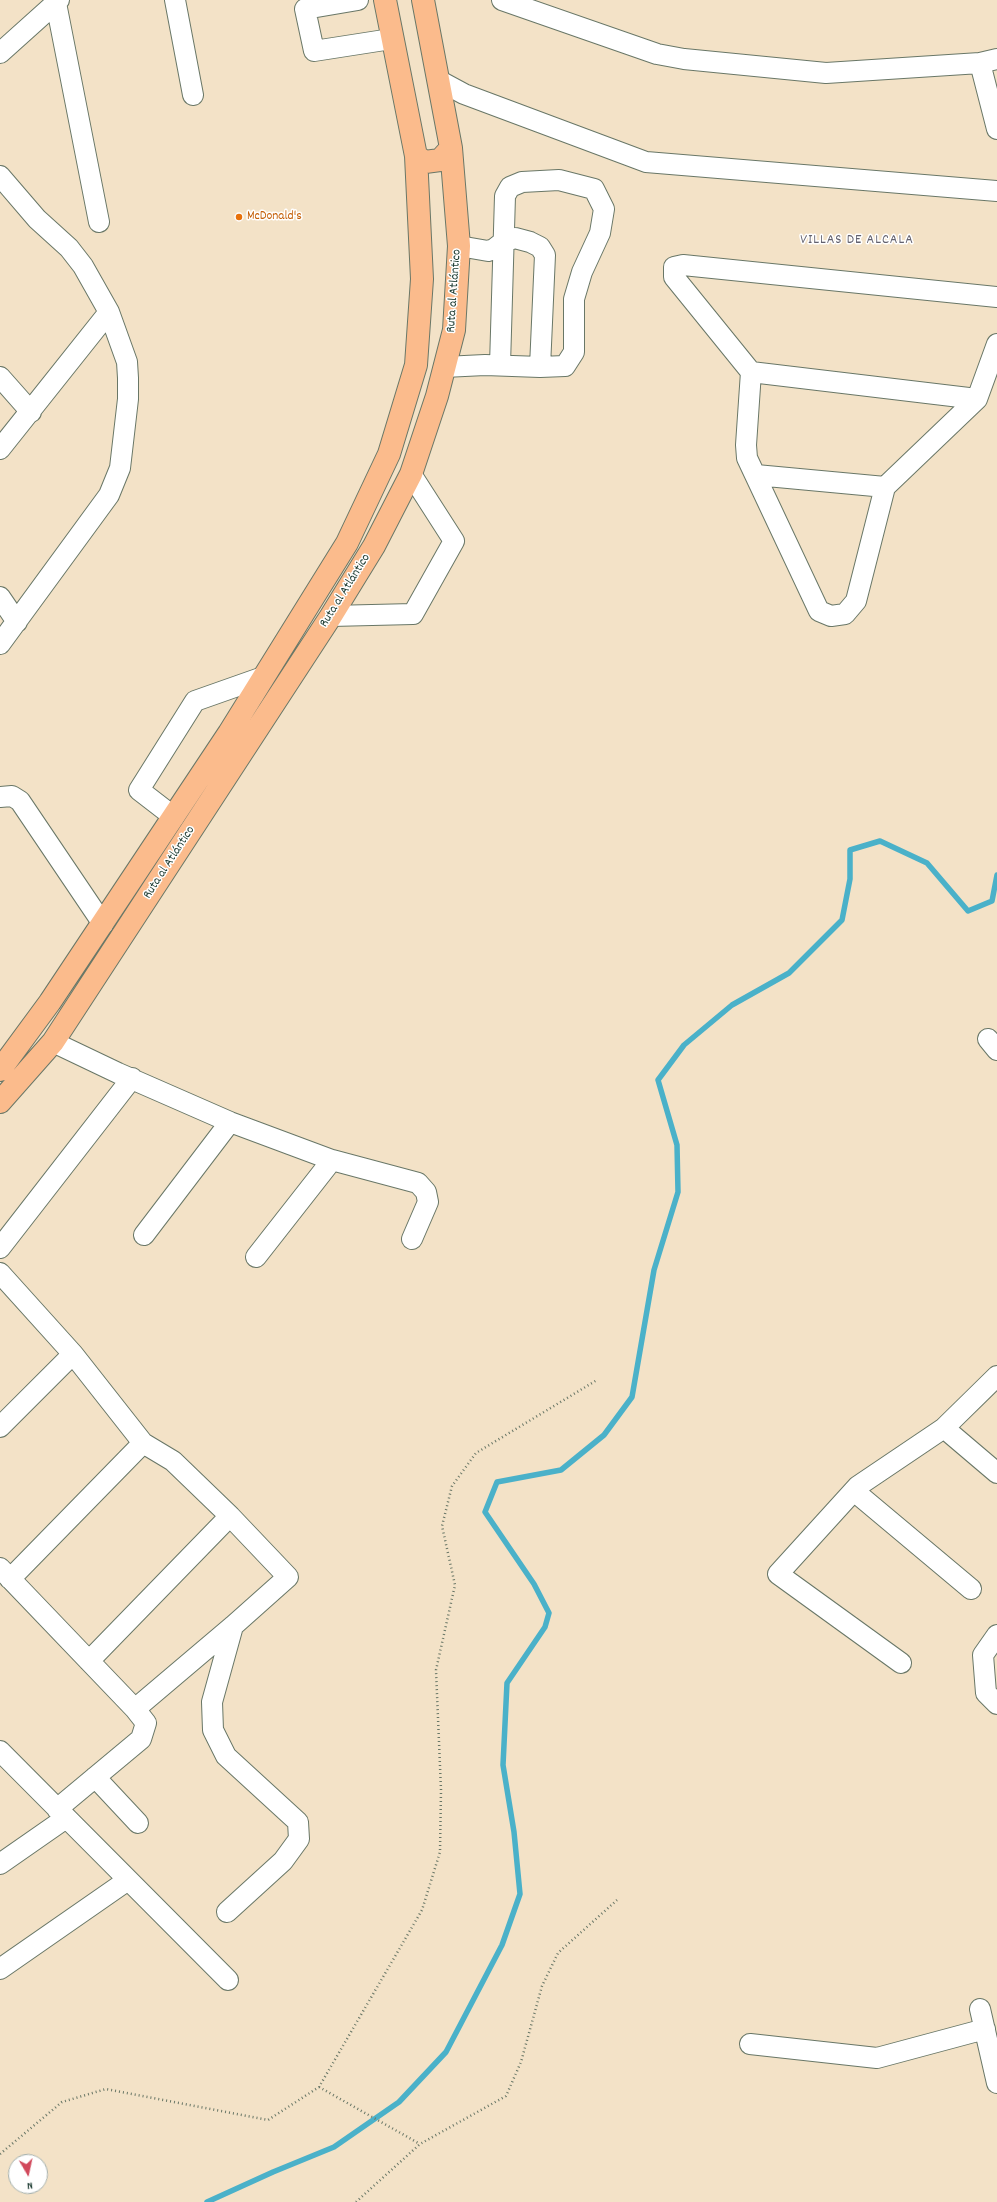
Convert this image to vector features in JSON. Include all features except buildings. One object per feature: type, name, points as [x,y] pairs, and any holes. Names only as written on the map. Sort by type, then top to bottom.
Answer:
[{"type":"highway","name":"Ruta al Atlántico","points":[[0,1070],[50,1002],[103,924],[264,677],[347,543],[389,454],[416,365],[422,279],[416,156],[391,39],[385,0]]},
{"type":"highway","name":"Ruta al Atlántico","points":[[0,1102],[53,1042],[331,616],[374,546],[411,474],[454,330],[459,246],[451,148],[423,0]]},
{"type":"highway","points":[[416,156],[425,162],[440,160],[451,148]]},
{"type":"street","points":[[175,0],[193,95]]},
{"type":"street","points":[[358,0],[306,9],[314,52],[391,39]]},
{"type":"street","points":[[502,0],[657,54],[684,59],[826,73],[989,61],[997,129]]},
{"type":"street","points":[[0,53],[58,2]]},
{"type":"street","points":[[58,2],[99,222]]},
{"type":"street","points":[[438,80],[464,94],[646,162],[997,191]]},
{"type":"street","points":[[0,176],[37,219],[69,248],[83,266],[109,312],[127,362],[128,378],[128,399],[120,468],[109,495],[0,644]]},
{"type":"street","points":[[444,367],[500,365],[540,367],[565,366],[574,352],[574,299],[582,272],[600,233],[604,209],[594,189],[559,180],[522,182],[510,187],[504,196],[500,365]]},
{"type":"street","points":[[459,246],[488,250],[494,249],[503,242],[515,238],[530,242],[540,247],[545,255],[540,367]]},
{"type":"street","points":[[997,297],[683,265],[674,267],[674,277],[751,372],[746,445],[747,458],[819,611],[831,616],[845,614],[856,601],[886,487],[977,400],[997,344]]},
{"type":"street","points":[[0,448],[31,412],[109,312]]},
{"type":"street","points":[[751,372],[977,400]]},
{"type":"street","points":[[0,377],[31,412]]},
{"type":"street","points":[[331,616],[413,614],[454,541],[411,474]]},
{"type":"street","points":[[756,475],[886,487]]},
{"type":"street","points":[[0,597],[17,622]]},
{"type":"street","points":[[174,817],[139,790],[195,701],[264,677]]},
{"type":"street","points":[[0,797],[12,796],[20,801],[103,924]]},
{"type":"street","points":[[53,1042],[230,1122],[332,1160],[418,1183],[426,1192],[428,1202],[412,1240]]},
{"type":"street","points":[[0,1248],[132,1078]]},
{"type":"street","points":[[144,1235],[230,1122]]},
{"type":"street","points":[[256,1257],[332,1160]]},
{"type":"street","points":[[0,1273],[73,1354],[143,1443],[173,1461],[230,1516],[288,1577],[234,1626],[135,1709]]},
{"type":"street","points":[[0,1427],[73,1354]]},
{"type":"street","points":[[901,1663],[778,1574],[854,1491],[944,1428],[997,1376]]},
{"type":"street","points":[[944,1428],[997,1473]]},
{"type":"street","points":[[0,1864],[62,1813],[95,1777],[140,1739],[146,1723],[135,1709],[5,1573],[143,1443]]},
{"type":"street","points":[[854,1491],[971,1589]]},
{"type":"street","points":[[89,1661],[230,1516]]},
{"type":"street","points":[[227,1912],[283,1861],[300,1839],[298,1822],[226,1756],[213,1730],[212,1702],[234,1626]]},
{"type":"street","points":[[997,1635],[983,1655],[986,1693],[997,1704]]},
{"type":"street","points":[[0,1752],[228,1980]]},
{"type":"street","points":[[95,1777],[138,1823]]},
{"type":"street","points":[[0,1969],[128,1880]]},
{"type":"street","points":[[980,2009],[997,2083]]},
{"type":"street","points":[[750,2044],[876,2058],[985,2029]]},
{"type":"path","points":[[0,2154],[62,2102],[106,2089],[268,2120],[319,2087],[422,1910],[440,1852],[441,1790],[436,1670],[455,1585],[442,1526],[452,1486],[476,1453],[597,1380]]},
{"type":"path","points":[[356,2202],[420,2144],[506,2096],[521,2062],[542,1986],[558,1953],[617,1900]]},
{"type":"path","points":[[319,2087],[420,2144]]},
{"type":"waterway","points":[[207,2202],[273,2172],[334,2147],[399,2102],[446,2052],[502,1945],[520,1894],[514,1832],[503,1765],[507,1683],[545,1627],[549,1613],[534,1584],[485,1512],[497,1482],[561,1470],[604,1435],[632,1397],[654,1270],[678,1192],[677,1145],[658,1080],[684,1045],[732,1005],[789,973],[842,920],[850,879],[850,850],[880,841],[927,863],[968,911],[992,901],[997,875]]},
{"type":"place","name":"McDonald's","points":[[239,217]]},
{"type":"district","name":"VILLAS DE ALCALA","points":[[857,241]]}]
